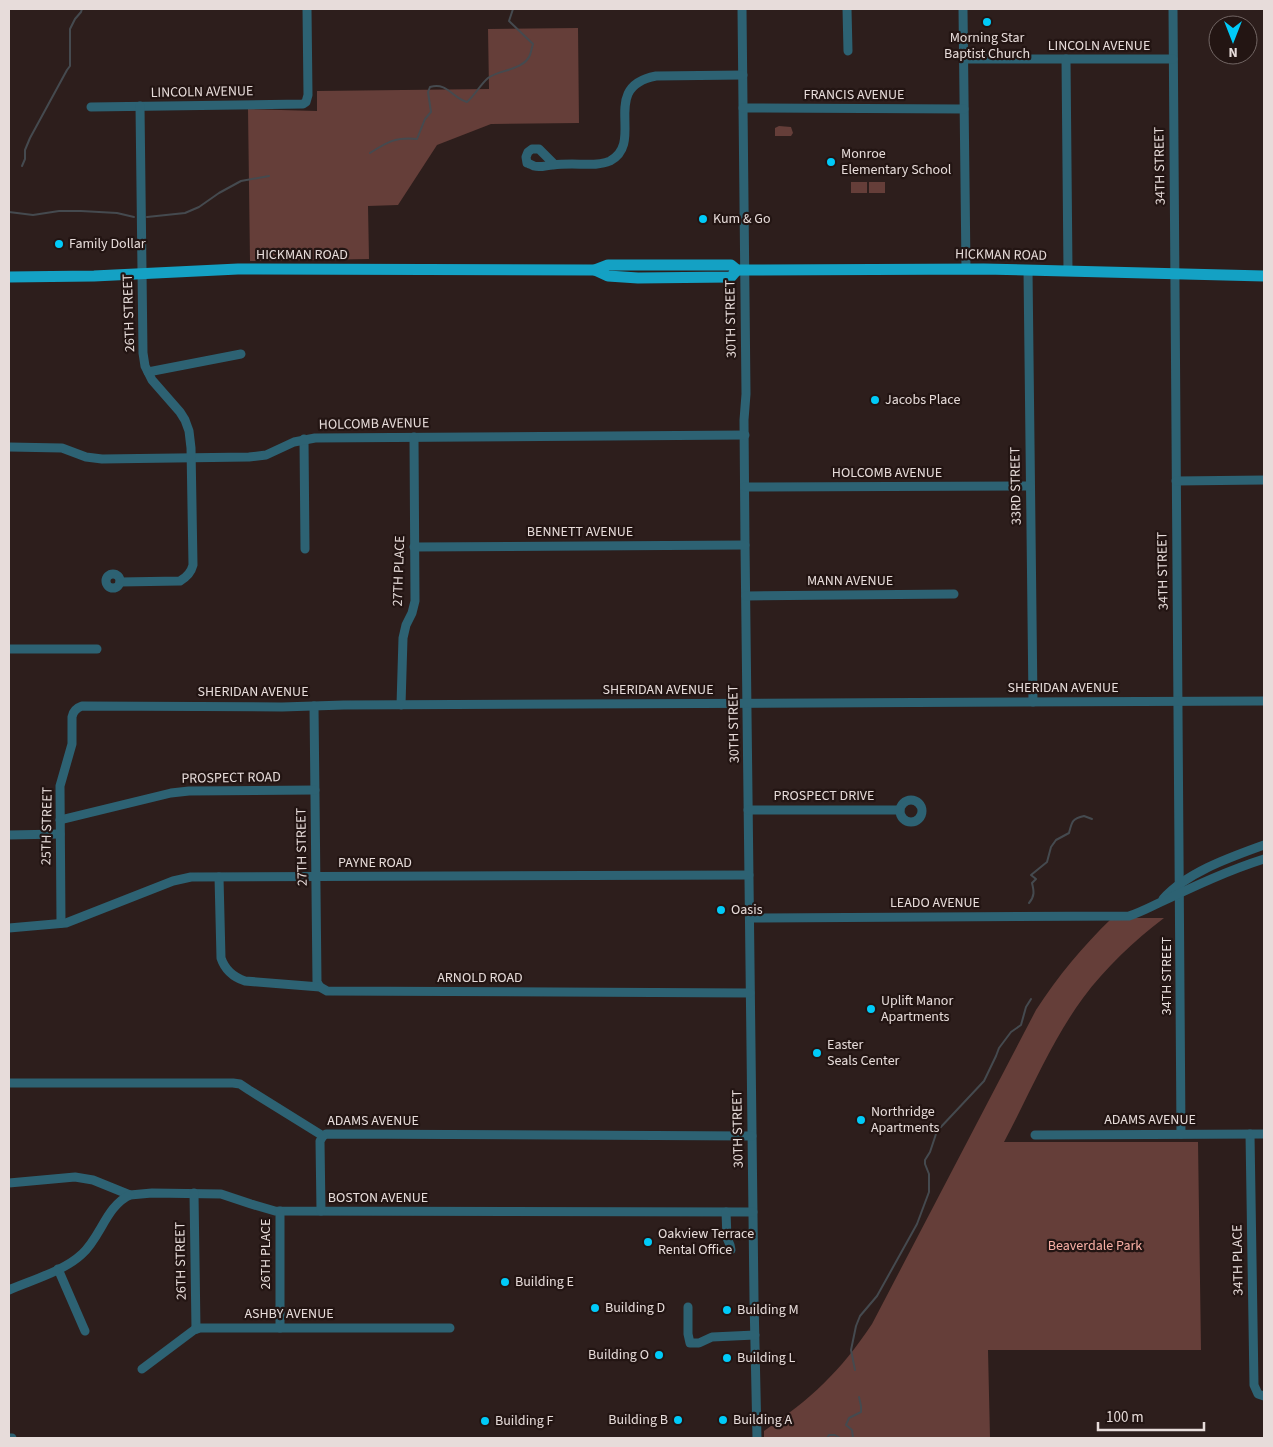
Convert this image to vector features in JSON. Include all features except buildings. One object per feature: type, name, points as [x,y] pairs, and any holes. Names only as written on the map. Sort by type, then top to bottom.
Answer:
[{"type":"main road","name":"HICKMAN ROAD","points":[[9,277],[142,274],[238,269],[595,270],[608,276],[666,278],[731,277],[741,270],[966,269],[1264,276]]},
{"type":"street","name":"LINCOLN AVENUE","points":[[91,107],[300,104],[306,102],[308,95],[307,9]]},
{"type":"street","name":"30TH STREET","points":[[742,9],[741,270],[746,383],[745,544],[757,1438]]},
{"type":"street","points":[[847,9],[848,51]]},
{"type":"street","points":[[963,9],[966,269]]},
{"type":"street","name":"34TH STREET","points":[[1173,9],[1181,1134]]},
{"type":"street","name":"LINCOLN AVENUE","points":[[964,59],[1173,59]]},
{"type":"street","points":[[1066,59],[1068,271]]},
{"type":"street","points":[[554,164],[601,164],[618,155],[623,147],[625,138],[625,108],[628,94],[632,88],[646,78],[656,76],[743,75]]},
{"type":"street","name":"26TH STREET","points":[[120,582],[180,581],[191,572],[193,565],[189,431],[180,412],[152,380],[145,366],[143,352],[140,106]]},
{"type":"street","name":"FRANCIS AVENUE","points":[[743,108],[964,109]]},
{"type":"street","name":"33RD STREET","points":[[1028,270],[1033,702]]},
{"type":"street","points":[[148,372],[241,354]]},
{"type":"street","name":"HOLCOMB AVENUE","points":[[9,447],[62,448],[86,457],[102,459],[191,458],[266,455],[304,439],[341,437],[745,435]]},
{"type":"street","name":"27TH PLACE","points":[[401,705],[403,638],[406,625],[412,613],[414,601],[414,437]]},
{"type":"street","points":[[304,439],[306,549]]},
{"type":"street","points":[[1176,481],[1264,480]]},
{"type":"street","name":"HOLCOMB AVENUE","points":[[745,487],[1030,486]]},
{"type":"street","name":"BENNETT AVENUE","points":[[414,547],[745,544]]},
{"type":"street","name":"MANN AVENUE","points":[[746,596],[954,594]]},
{"type":"street","points":[[9,649],[97,649]]},
{"type":"street","name":"SHERIDAN AVENUE","points":[[82,706],[1264,701]]},
{"type":"street","name":"25TH STREET","points":[[61,923],[60,786],[72,744],[72,717],[75,710],[82,706]]},
{"type":"street","name":"27TH STREET","points":[[314,706],[317,982],[320,987]]},
{"type":"street","name":"PROSPECT ROAD","points":[[60,820],[171,793],[189,791],[315,790]]},
{"type":"street","name":"PROSPECT DRIVE","points":[[748,810],[900,810]]},
{"type":"street","points":[[9,835],[60,834]]},
{"type":"street","points":[[1160,903],[1180,883],[1227,860],[1264,845]]},
{"type":"street","name":"LEADO AVENUE","points":[[750,918],[1129,916],[1146,910],[1222,874],[1264,859]]},
{"type":"street","name":"PAYNE ROAD","points":[[9,928],[61,923],[79,919],[173,881],[191,877],[749,875]]},
{"type":"street","name":"ARNOLD ROAD","points":[[219,877],[221,958],[228,972],[236,978],[245,981],[320,987],[327,992],[750,993]]},
{"type":"street","name":"ADAMS AVENUE","points":[[9,1083],[240,1084],[323,1136],[326,1134],[752,1136]]},
{"type":"street","name":"ADAMS AVENUE","points":[[1035,1134],[1264,1134]]},
{"type":"street","name":"34TH PLACE","points":[[1250,1134],[1254,1386],[1258,1394],[1264,1396]]},
{"type":"street","points":[[321,1211],[320,1141],[323,1136]]},
{"type":"street","name":"BOSTON AVENUE","points":[[9,1183],[75,1176],[93,1180],[130,1194],[221,1194],[280,1211],[753,1212]]},
{"type":"street","name":"26TH STREET","points":[[194,1193],[196,1329]]},
{"type":"street","points":[[9,1290],[71,1263],[83,1254],[116,1204],[130,1194]]},
{"type":"street","name":"26TH PLACE","points":[[280,1211],[280,1328]]},
{"type":"street","points":[[726,1212],[727,1238],[730,1250]]},
{"type":"street","points":[[58,1269],[85,1331]]},
{"type":"street","points":[[688,1307],[690,1343],[699,1343],[712,1337],[755,1335]]},
{"type":"street","name":"ASHBY AVENUE","points":[[196,1329],[450,1328]]},
{"type":"street","points":[[142,1369],[196,1329]]},
{"type":"green space","points":[[578,28],[579,123],[491,124],[437,145],[398,205],[368,206],[369,259],[250,261],[248,109],[317,111],[317,91],[489,89],[488,29]]},
{"type":"green space","points":[[779,126],[791,127],[793,133],[791,136],[775,136],[775,128]]},
{"type":"green space","points":[[851,182],[867,182],[867,193],[851,193]]},
{"type":"green space","points":[[869,182],[885,182],[885,193],[869,193]]},
{"type":"green space","name":"Beaverdale Park","points":[[1112,918],[1164,918],[1121,955],[1083,998],[1051,1050],[1004,1142],[1198,1142],[1201,1350],[988,1350],[990,1438],[764,1438],[764,1431],[796,1408],[824,1384],[872,1324],[1036,1010],[1071,962]]},
{"type":"waterway","points":[[22,166],[25,159],[25,150],[30,138],[70,66],[70,29],[82,9]]},
{"type":"waterway","points":[[370,153],[392,141],[417,139],[425,119],[431,112],[428,92],[430,87],[446,88],[467,102],[488,78],[517,67],[527,60],[533,44],[509,21],[513,9]]},
{"type":"waterway","points":[[147,217],[185,213],[199,207],[241,181],[269,176]]},
{"type":"waterway","points":[[9,212],[33,215],[59,211],[81,211],[117,213],[134,217]]},
{"type":"waterway","points":[[1029,903],[1034,893],[1032,883],[1036,879],[1031,875],[1047,862],[1051,847],[1056,840],[1069,833],[1072,823],[1077,818],[1084,816],[1092,819]]},
{"type":"waterway","points":[[855,1370],[851,1350],[856,1326],[860,1316],[877,1296],[917,1224],[929,1192],[929,1174],[925,1160],[936,1134],[984,1081],[999,1048],[1011,1032],[1021,1025],[1026,1007],[1031,999]]},
{"type":"waterway","points":[[853,1438],[852,1430],[846,1425],[849,1418],[861,1412],[859,1397]]},
{"type":"waterway","points":[[827,1438],[829,1435],[835,1435],[840,1438]]},
{"type":"place","name":"Morning Star Baptist Church","points":[[987,22]]},
{"type":"place","name":"Monroe Elementary School","points":[[831,162]]},
{"type":"place","name":"Kum & Go","points":[[703,219]]},
{"type":"place","name":"Family Dollar","points":[[59,244]]},
{"type":"place","name":"Jacobs Place","points":[[875,400]]},
{"type":"place","name":"Oasis","points":[[721,910]]},
{"type":"place","name":"Uplift Manor Apartments","points":[[871,1009]]},
{"type":"place","name":"Easter Seals Center","points":[[817,1053]]},
{"type":"place","name":"Northridge Apartments","points":[[861,1120]]},
{"type":"place","name":"Oakview Terrace Rental Office","points":[[648,1242]]},
{"type":"place","name":"Building E","points":[[505,1282]]},
{"type":"place","name":"Building D","points":[[595,1308]]},
{"type":"place","name":"Building M","points":[[727,1310]]},
{"type":"place","name":"Building O","points":[[659,1355]]},
{"type":"place","name":"Building L","points":[[727,1358]]},
{"type":"place","name":"Building B","points":[[678,1420]]},
{"type":"place","name":"Building A","points":[[723,1420]]},
{"type":"place","name":"Building F","points":[[485,1421]]}]
